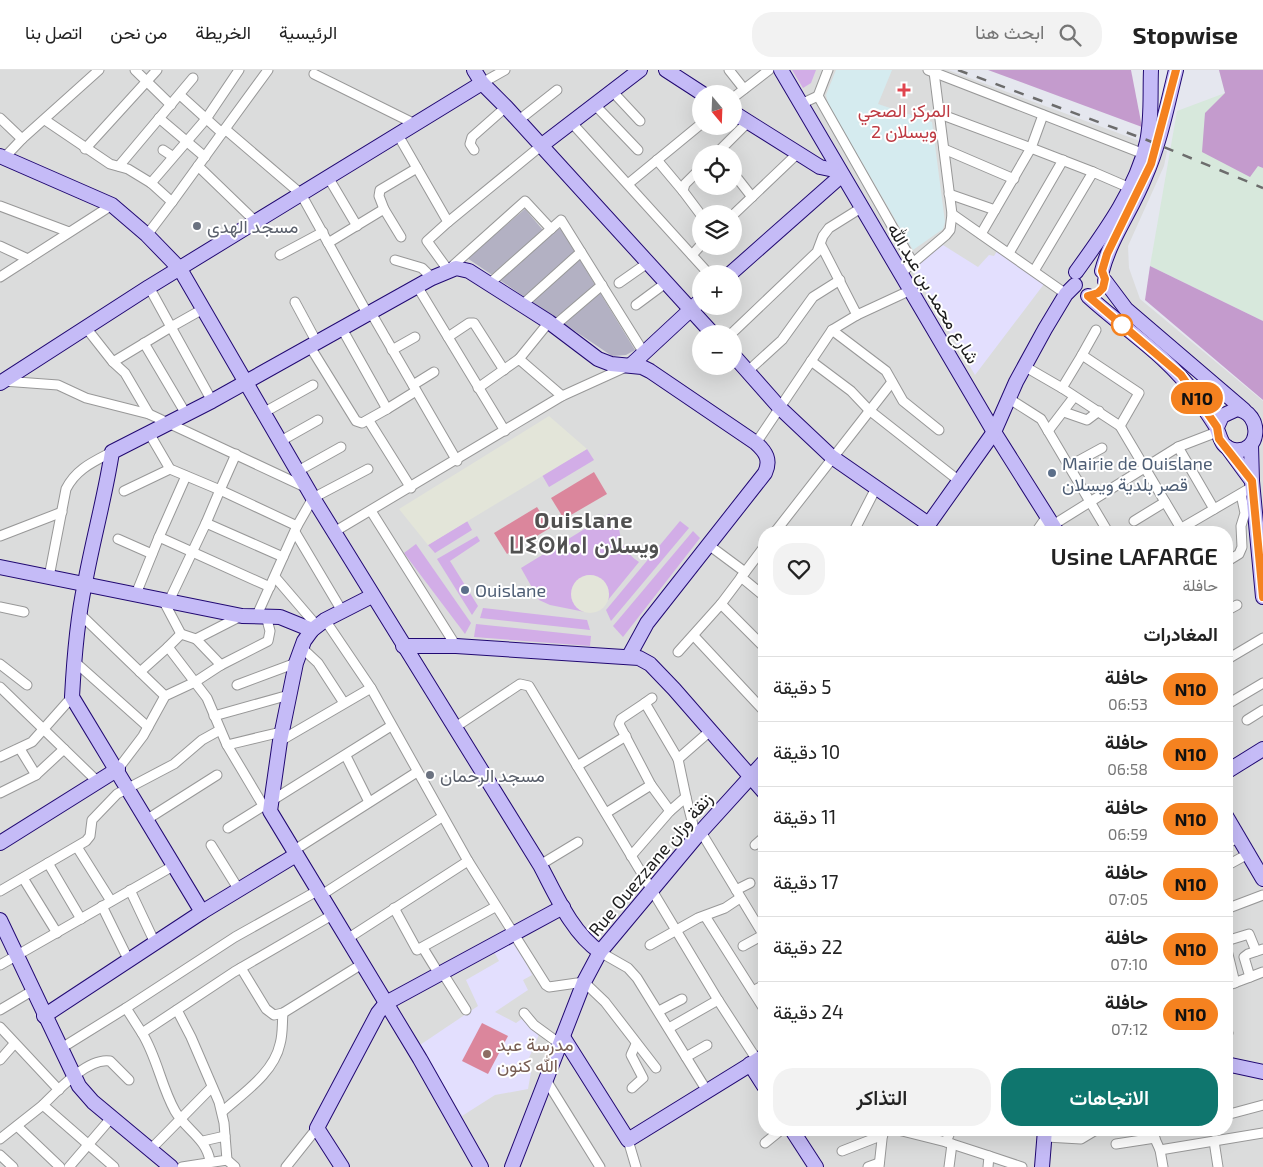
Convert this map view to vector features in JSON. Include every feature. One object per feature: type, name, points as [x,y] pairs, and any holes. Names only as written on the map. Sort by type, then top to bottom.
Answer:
[{"type":"street","points":[[99,70],[45,120],[1,157],[112,205],[180,269],[279,442],[372,596],[540,866],[563,907],[590,945],[628,968],[659,1011],[707,1091]]},
{"type":"street","points":[[135,70],[171,105]]},
{"type":"street","points":[[85,149],[157,70]]},
{"type":"street","points":[[151,183],[184,141],[206,119],[239,70]]},
{"type":"street","points":[[147,236],[268,70]]},
{"type":"street","points":[[474,70],[482,83],[519,120],[667,282],[692,302]]},
{"type":"street","points":[[1,382],[87,329],[149,287],[505,70]]},
{"type":"street","points":[[448,270],[427,241],[512,167],[640,70]]},
{"type":"street","points":[[666,70],[692,87]]},
{"type":"street","points":[[729,70],[744,88],[769,70]]},
{"type":"street","name":"شارع محمد بن عبد الله","points":[[781,70],[994,432],[1052,524]]},
{"type":"street","points":[[801,104],[818,96],[828,70]]},
{"type":"street","points":[[930,526],[958,480],[994,432],[1024,366],[1059,308],[1077,288],[1130,188],[1144,154],[1150,119],[1151,70]]},
{"type":"street","points":[[952,214],[1034,271],[1077,288],[1098,293],[1104,276],[1111,242],[1136,198],[1151,164],[1176,70]]},
{"type":"street","points":[[313,71],[415,124]]},
{"type":"street","points":[[931,71],[1144,154]]},
{"type":"street","points":[[901,273],[950,230],[952,214],[950,194],[940,114],[931,71]]},
{"type":"street","points":[[119,166],[193,78]]},
{"type":"street","points":[[519,120],[557,90]]},
{"type":"street","points":[[612,91],[640,121]]},
{"type":"street","points":[[180,95],[206,119],[301,194],[457,461]]},
{"type":"street","points":[[818,96],[914,262]]},
{"type":"street","points":[[595,105],[638,150]]},
{"type":"street","points":[[474,150],[470,144],[472,137],[506,107]]},
{"type":"street","points":[[940,114],[1063,160],[1130,188]]},
{"type":"street","points":[[981,234],[1031,148],[1043,115]]},
{"type":"street","points":[[0,118],[22,138]]},
{"type":"street","points":[[159,118],[205,157]]},
{"type":"street","points":[[742,118],[820,167],[840,173]]},
{"type":"street","points":[[45,120],[85,149],[110,164],[119,166],[151,183],[172,202]]},
{"type":"street","points":[[571,122],[701,265]]},
{"type":"street","points":[[725,145],[748,122]]},
{"type":"street","points":[[628,184],[692,131]]},
{"type":"street","points":[[398,135],[448,222]]},
{"type":"street","points":[[944,149],[1014,179]]},
{"type":"street","points":[[163,150],[172,156]]},
{"type":"street","points":[[742,206],[797,154]]},
{"type":"street","points":[[657,160],[694,205]]},
{"type":"street","points":[[1009,253],[1063,160]]},
{"type":"street","points":[[198,166],[256,222]]},
{"type":"street","points":[[740,265],[840,173],[858,166]]},
{"type":"street","points":[[400,237],[384,210],[379,196],[380,190],[417,168]]},
{"type":"street","points":[[1034,271],[1093,172]]},
{"type":"street","points":[[328,177],[357,226]]},
{"type":"street","points":[[684,191],[685,184],[692,177]]},
{"type":"street","points":[[742,184],[752,197]]},
{"type":"street","points":[[950,194],[995,210]]},
{"type":"street","points":[[448,270],[525,201],[551,229]]},
{"type":"street","points":[[0,278],[112,205]]},
{"type":"street","points":[[0,206],[69,232]]},
{"type":"street","points":[[740,325],[817,252],[821,246],[822,236],[829,228],[861,208]]},
{"type":"street","points":[[328,243],[384,210]]},
{"type":"street","points":[[489,284],[561,220],[644,353]]},
{"type":"street","points":[[280,255],[323,232]]},
{"type":"street","points":[[891,256],[898,235]]},
{"type":"street","points":[[0,246],[28,259]]},
{"type":"street","points":[[821,246],[857,315]]},
{"type":"street","points":[[522,305],[581,252]]},
{"type":"street","points":[[395,260],[422,268],[432,278]]},
{"type":"street","points":[[619,283],[649,262]]},
{"type":"street","points":[[1077,288],[1088,265],[1098,267],[1126,309],[1255,429]]},
{"type":"street","points":[[49,577],[66,489],[72,477],[80,469],[212,401],[312,343],[417,286],[448,270],[456,268],[469,271],[552,324],[598,359],[611,364],[631,365],[650,371],[756,443],[764,451],[768,459],[766,473],[647,623],[628,656]]},
{"type":"street","points":[[748,371],[782,340],[813,297],[840,280]]},
{"type":"street","points":[[636,306],[667,282]]},
{"type":"street","points":[[478,388],[519,360],[552,324],[602,285]]},
{"type":"street","points":[[417,286],[505,431]]},
{"type":"street","points":[[149,287],[212,401]]},
{"type":"street","points":[[1077,288],[1181,375],[1217,430],[1219,439],[1227,447],[1252,491],[1242,526],[1242,547],[1239,554],[1233,558]]},
{"type":"street","points":[[756,443],[832,330],[857,315],[911,290]]},
{"type":"street","points":[[295,302],[312,343],[353,419],[359,423],[369,421],[387,409],[434,372]]},
{"type":"street","points":[[113,362],[203,309]]},
{"type":"street","points":[[334,532],[457,461],[562,396],[631,365],[692,309]]},
{"type":"street","points":[[448,337],[469,323],[474,322],[504,370]]},
{"type":"street","points":[[341,327],[387,409]]},
{"type":"street","points":[[87,329],[113,362],[125,373],[149,414]]},
{"type":"street","points":[[832,330],[886,371],[903,401],[939,430]]},
{"type":"street","points":[[1062,388],[1096,330]]},
{"type":"street","points":[[392,350],[415,337]]},
{"type":"street","points":[[144,343],[186,414]]},
{"type":"street","points":[[1082,355],[1138,392],[1139,395],[1120,426]]},
{"type":"street","points":[[519,360],[562,396]]},
{"type":"street","points":[[811,361],[851,391],[868,410],[958,480]]},
{"type":"street","points":[[742,365],[780,408],[832,457],[876,488],[924,526]]},
{"type":"street","points":[[1024,366],[1099,411],[1120,426],[1179,526]]},
{"type":"street","points":[[1,382],[58,385],[86,398],[149,414],[236,454],[310,493]]},
{"type":"street","points":[[780,526],[868,410],[892,382]]},
{"type":"street","points":[[263,413],[313,385]]},
{"type":"street","points":[[1048,431],[1074,397]]},
{"type":"street","points":[[1008,398],[1040,419],[1105,526]]},
{"type":"street","points":[[1052,524],[1091,502],[1178,447],[1217,430],[1226,413],[1237,409],[1255,429],[1252,491],[1262,571],[1263,596]]},
{"type":"street","points":[[1064,412],[1086,420],[1099,411]]},
{"type":"street","points":[[279,442],[318,420]]},
{"type":"street","points":[[369,421],[411,488]]},
{"type":"street","points":[[1227,447],[1240,450],[1255,429]]},
{"type":"street","points":[[149,433],[170,469],[220,490],[296,529],[342,611]]},
{"type":"street","points":[[298,471],[341,446]]},
{"type":"street","points":[[1178,447],[1214,509]]},
{"type":"street","points":[[1069,466],[1102,448]]},
{"type":"street","points":[[112,452],[104,501],[84,584],[74,661],[72,697],[118,770],[173,866],[202,912]]},
{"type":"street","points":[[166,601],[192,553],[236,454]]},
{"type":"street","points":[[124,491],[170,469]]},
{"type":"street","points":[[0,843],[118,770],[148,728],[165,696],[196,682],[221,665],[268,641],[270,631],[262,616],[270,587],[310,493],[368,469]]},
{"type":"street","points":[[136,594],[186,476]]},
{"type":"street","points":[[858,526],[876,488]]},
{"type":"street","points":[[1189,526],[1214,509],[1252,491]]},
{"type":"street","points":[[1134,521],[1165,502]]},
{"type":"street","points":[[372,510],[456,646]]},
{"type":"street","points":[[0,536],[62,512]]},
{"type":"street","points":[[206,523],[283,557]]},
{"type":"street","points":[[160,537],[270,587]]},
{"type":"street","points":[[118,539],[152,554]]},
{"type":"street","points":[[710,546],[758,590]]},
{"type":"street","points":[[678,652],[721,604],[758,555]]},
{"type":"street","points":[[0,567],[242,616],[262,616],[318,625]]},
{"type":"street","points":[[275,577],[371,688],[442,817],[495,907],[548,987],[584,982],[605,1002],[656,1068]]},
{"type":"street","points":[[267,806],[296,663],[302,648],[318,625],[372,596]]},
{"type":"street","points":[[166,601],[181,634],[196,639],[221,665]]},
{"type":"street","points":[[721,604],[758,641]]},
{"type":"street","points":[[1233,607],[1237,605]]},
{"type":"street","points":[[0,607],[24,612]]},
{"type":"street","points":[[80,614],[165,696]]},
{"type":"street","points":[[196,639],[242,616]]},
{"type":"street","points":[[140,672],[181,634]]},
{"type":"street","points":[[694,636],[758,705]]},
{"type":"street","points":[[1233,656],[1263,638]]},
{"type":"street","points":[[404,646],[456,646],[639,658],[650,664],[758,786]]},
{"type":"street","points":[[168,647],[207,698],[227,745],[267,806],[348,939],[482,1167]]},
{"type":"street","points":[[302,648],[318,663],[344,703]]},
{"type":"street","points":[[74,661],[148,728]]},
{"type":"street","points":[[237,685],[296,663]]},
{"type":"street","points":[[0,664],[27,685]]},
{"type":"street","points":[[454,728],[524,683],[529,686],[631,856],[654,890],[718,1000],[757,1060],[628,1140]]},
{"type":"street","points":[[1233,701],[1263,683]]},
{"type":"street","points":[[0,688],[99,783]]},
{"type":"street","points":[[227,745],[281,737],[371,688]]},
{"type":"street","points":[[214,716],[289,695]]},
{"type":"street","points":[[0,757],[32,742],[72,697]]},
{"type":"street","points":[[670,811],[651,785],[619,724],[620,719],[648,701],[678,758],[686,797],[699,835],[738,894],[758,919]]},
{"type":"street","points":[[1247,720],[1263,710]]},
{"type":"street","points":[[228,828],[267,806],[391,726]]},
{"type":"street","points":[[0,891],[77,847],[89,838],[92,820],[117,794],[174,764],[202,740],[220,730]]},
{"type":"street","points":[[678,758],[710,730]]},
{"type":"street","points":[[577,766],[626,736]]},
{"type":"street","points":[[20,749],[36,775]]},
{"type":"street","points":[[0,792],[36,775],[64,749]]},
{"type":"street","points":[[1233,768],[1263,750]]},
{"type":"street","points":[[346,756],[369,802]]},
{"type":"street","name":"Rue Ouezzane زنقة وزان","points":[[512,1167],[584,982],[600,952],[758,768]]},
{"type":"street","points":[[44,1016],[417,772]]},
{"type":"street","points":[[146,820],[217,775]]},
{"type":"street","points":[[606,813],[651,785]]},
{"type":"street","points":[[631,856],[670,811],[686,797]]},
{"type":"street","points":[[60,1049],[235,937],[319,894],[442,817]]},
{"type":"street","points":[[1233,828],[1263,879]]},
{"type":"street","points":[[1233,841],[1239,838]]},
{"type":"street","points":[[540,866],[578,842]]},
{"type":"street","points":[[755,845],[758,842]]},
{"type":"street","points":[[212,845],[239,890]]},
{"type":"street","points":[[77,847],[111,901]]},
{"type":"street","points":[[1233,862],[1248,854]]},
{"type":"street","points":[[348,939],[468,861]]},
{"type":"street","points":[[48,864],[81,919]]},
{"type":"street","points":[[0,966],[173,866]]},
{"type":"street","points":[[23,878],[57,933]]},
{"type":"street","points":[[650,945],[677,929],[725,908],[750,883]]},
{"type":"street","points":[[130,890],[155,943]]},
{"type":"street","points":[[1233,906],[1263,895]]},
{"type":"street","points":[[102,906],[129,960]]},
{"type":"street","points":[[394,908],[416,950],[423,948],[495,907]]},
{"type":"street","points":[[286,1167],[318,1128],[378,1013],[386,1003],[515,935],[563,907]]},
{"type":"street","points":[[142,1033],[241,968],[332,915]]},
{"type":"street","points":[[705,916],[758,999]]},
{"type":"street","points":[[0,920],[60,1049],[86,1094],[171,1167]]},
{"type":"street","points":[[1233,939],[1249,934],[1259,950],[1244,957],[1250,977]]},
{"type":"street","points":[[743,946],[758,938]]},
{"type":"street","points":[[423,948],[466,1010]]},
{"type":"street","points":[[241,968],[266,1009],[274,1015],[283,1012],[362,964]]},
{"type":"street","points":[[1233,984],[1263,972]]},
{"type":"street","points":[[753,991],[758,988]]},
{"type":"street","points":[[0,1010],[32,991]]},
{"type":"street","points":[[659,1011],[682,999]]},
{"type":"street","points":[[669,1028],[718,1000]]},
{"type":"street","points":[[126,1008],[151,1048],[169,1098],[180,1118],[203,1142],[210,1161]]},
{"type":"street","points":[[177,1010],[222,1112],[227,1160],[235,1167]]},
{"type":"street","points":[[222,1112],[259,1079],[268,1067],[280,1046],[283,1012]]},
{"type":"street","points":[[524,1013],[534,1025],[561,1041],[628,1140],[636,1167]]},
{"type":"street","points":[[0,1027],[58,1090]]},
{"type":"street","points":[[0,1060],[14,1044]]},
{"type":"street","points":[[632,1088],[643,1078],[631,1055],[636,1044]]},
{"type":"street","points":[[686,1057],[707,1045]]},
{"type":"street","points":[[0,1139],[43,1105],[74,1076],[97,1062],[106,1060],[116,1065],[129,1080]]},
{"type":"street","points":[[1233,1066],[1263,1072]]},
{"type":"street","points":[[546,1080],[600,1167]]},
{"type":"street","points":[[151,1149],[212,1087]]},
{"type":"street","points":[[43,1105],[114,1167]]},
{"type":"street","points":[[1233,1113],[1263,1105]]},
{"type":"street","points":[[69,1167],[112,1117]]},
{"type":"street","points":[[17,1126],[60,1167]]},
{"type":"street","points":[[318,1128],[342,1167]]},
{"type":"street","points":[[1233,1135],[1263,1133]]},
{"type":"street","points":[[203,1142],[225,1136]]},
{"type":"street","points":[[764,1143],[773,1136]]},
{"type":"street","points":[[796,1136],[816,1167]]},
{"type":"street","points":[[842,1151],[874,1136]]},
{"type":"street","points":[[868,1167],[879,1165],[883,1136]]},
{"type":"street","points":[[922,1136],[1022,1167]]},
{"type":"street","points":[[949,1167],[950,1136]]},
{"type":"street","points":[[1042,1167],[1046,1136]]},
{"type":"street","points":[[1064,1136],[1081,1139],[1086,1136]]},
{"type":"street","points":[[1116,1144],[1146,1136]]},
{"type":"street","points":[[1154,1136],[1160,1150],[1163,1167]]},
{"type":"street","points":[[1160,1150],[1214,1141],[1223,1136]]},
{"type":"street","points":[[1214,1141],[1218,1167]]},
{"type":"street","points":[[0,1155],[13,1167]]},
{"type":"street","points":[[988,1167],[989,1156]]},
{"type":"street","points":[[182,1167],[210,1161],[227,1160]]},
{"type":"shaded area","points":[[0,70],[948,70],[1167,151],[1164,166],[1128,246],[1129,268],[1140,299],[1263,401],[1263,1167],[0,1167]]},
{"type":"shaded area","points":[[792,70],[816,70],[811,83],[803,88]]},
{"type":"shaded area","points":[[836,70],[892,70],[878,104],[932,122],[945,222],[943,229],[913,250],[828,104],[826,95]]},
{"type":"shaded area","points":[[988,70],[1131,70],[1142,127]]},
{"type":"shaded area","points":[[1219,70],[1263,70],[1263,321],[1150,266],[1177,111],[1225,93]]},
{"type":"shaded area","points":[[1219,70],[1263,70],[1263,168],[1258,166],[1250,177],[1202,152],[1205,113],[1225,93]]},
{"type":"shaded area","points":[[525,209],[542,229],[561,229],[635,350],[626,355],[612,356],[467,258]]},
{"type":"shaded area","points":[[943,245],[978,267],[989,255],[994,256],[997,251],[1044,284],[975,375],[912,269]]},
{"type":"shaded area","points":[[1150,266],[1263,321],[1263,400],[1145,300]]},
{"type":"shaded area","points":[[549,416],[587,449],[428,545],[399,509]]},
{"type":"shaded area","points":[[587,449],[594,460],[549,487],[542,475]]},
{"type":"shaded area","points":[[594,472],[607,494],[564,519],[551,498]]},
{"type":"shaded area","points":[[537,507],[550,528],[507,554],[494,533]]},
{"type":"shaded area","points":[[609,514],[619,524],[622,541],[630,555],[639,562],[608,600],[609,594],[590,575],[579,580],[573,588],[572,596],[585,612],[550,605],[539,600],[521,568]]},
{"type":"shaded area","points":[[467,521],[472,530],[435,553],[428,545]]},
{"type":"shaded area","points":[[680,521],[689,528],[611,621],[606,610]]},
{"type":"shaded area","points":[[693,531],[700,538],[623,637],[613,626]]},
{"type":"shaded area","points":[[477,536],[480,541],[450,561],[478,606],[472,615],[437,559]]},
{"type":"shaded area","points":[[416,544],[471,623],[465,634],[404,553]]},
{"type":"shaded area","points":[[590,575],[603,581],[609,594],[603,607],[590,613],[577,607],[571,594],[577,581]]},
{"type":"shaded area","points":[[483,608],[587,620],[590,630],[480,618]]},
{"type":"shaded area","points":[[476,624],[591,636],[590,646],[474,637]]},
{"type":"shaded area","points":[[514,940],[532,975],[523,980],[528,990],[495,1012],[516,1023],[523,1018],[540,1032],[526,1065],[531,1072],[528,1089],[495,1095],[462,1116],[420,1045],[478,1006],[466,980],[499,961],[493,950]]},
{"type":"shaded area","points":[[482,1023],[508,1036],[488,1074],[462,1061]]},
{"type":"railway","points":[[958,70],[1147,140],[1263,188]]},
{"type":"bus line","name":"N10","points":[[1176,70],[1151,164],[1136,198],[1111,242],[1107,254],[1102,271],[1105,283],[1098,293],[1088,296],[1181,375],[1217,427],[1219,439],[1252,481],[1263,597]]},
{"type":"place","name":"المركز الصحي ويسلان 2","points":[[904,90]]},
{"type":"place","name":"مسجد الهدى","points":[[197,226]]},
{"type":"place","name":"Mairie de Ouislane قصر بلدية ويسلان","points":[[1052,473]]},
{"type":"place","name":"Ouislane","points":[[465,590]]},
{"type":"place","name":"مسجد الرحمان","points":[[430,775]]},
{"type":"place","name":"مدرسة عبد الله كنون","points":[[487,1054]]},
{"type":"district","name":"Ouislane ⵡⵉⵙⵍⴰⵏ ويسلان","points":[[584,532]]}]
